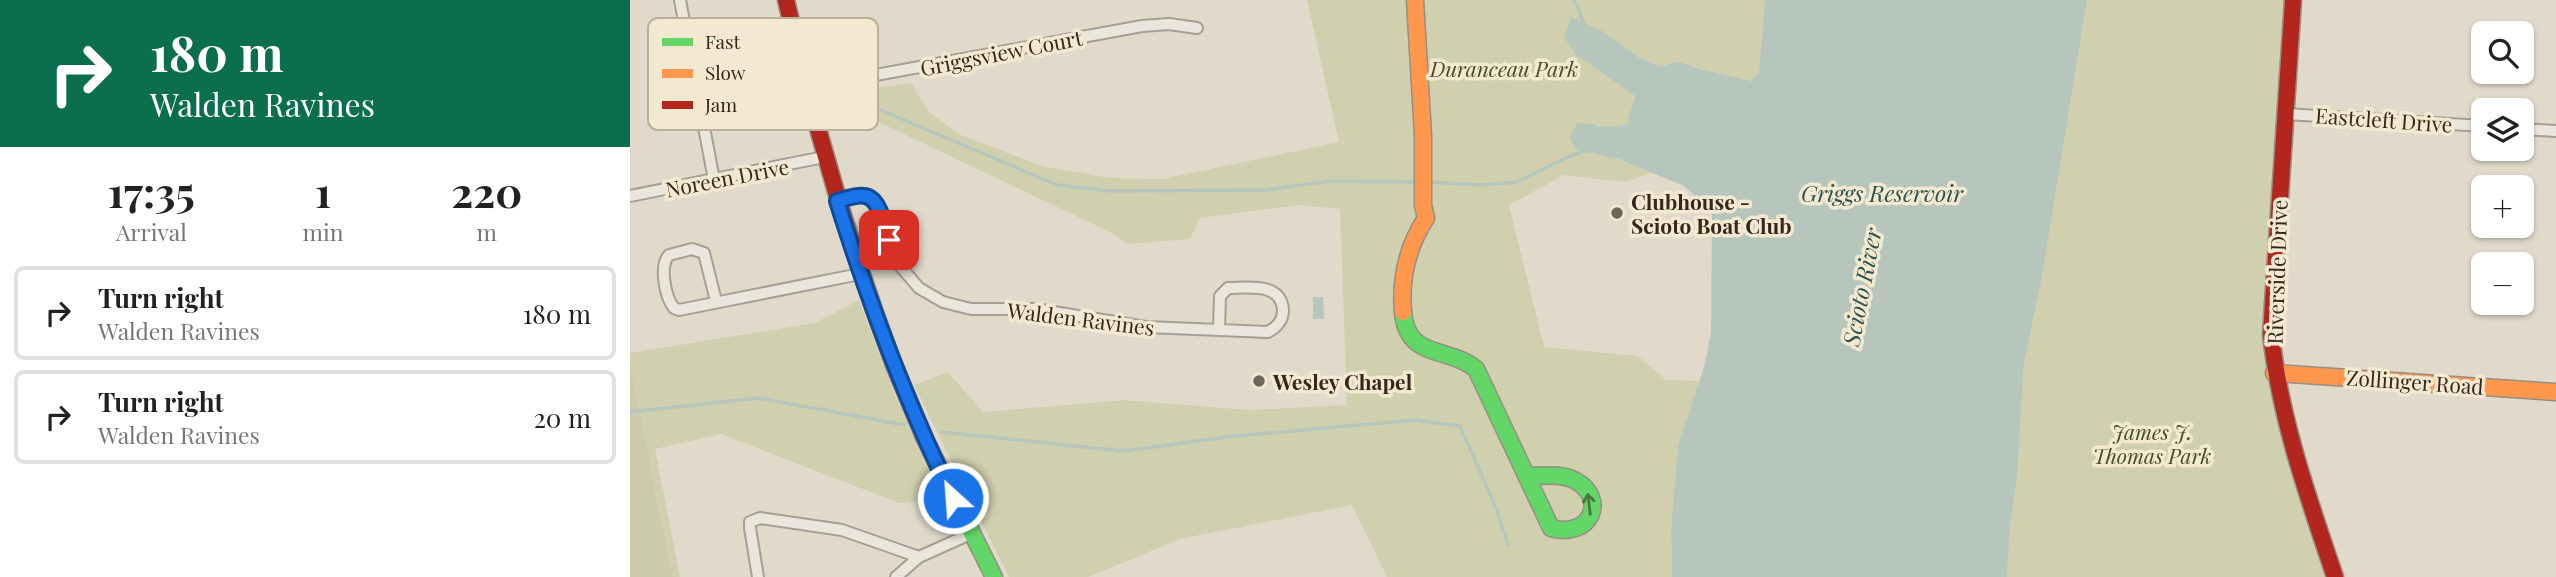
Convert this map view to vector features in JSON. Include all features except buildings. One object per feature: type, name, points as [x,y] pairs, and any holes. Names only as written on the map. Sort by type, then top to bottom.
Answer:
[{"type":"main road","points":[[786,0],[790,18]]},
{"type":"main road","points":[[1415,0],[1423,135],[1423,205],[1426,218],[1412,241],[1404,278],[1403,314],[1407,330],[1416,343],[1427,350],[1453,356],[1476,369],[1527,476]]},
{"type":"main road","name":"Riverside Drive","points":[[2293,0],[2271,321],[2274,373],[2293,452],[2335,577]]},
{"type":"main road","points":[[817,130],[860,274],[893,364],[970,534],[995,577]]},
{"type":"main road","name":"Zollinger Road","points":[[2274,373],[2556,392]]},
{"type":"street","points":[[680,0],[683,18]]},
{"type":"street","name":"Griggsview Court","points":[[878,75],[1142,26],[1169,24],[1197,28]]},
{"type":"street","name":"Eastcleft Drive","points":[[2285,114],[2471,125]]},
{"type":"street","points":[[705,130],[714,180]]},
{"type":"street","points":[[2534,130],[2556,131]]},
{"type":"street","name":"Noreen Drive","points":[[630,196],[824,157]]},
{"type":"street","name":"Walden Ravines","points":[[837,201],[865,196],[872,199],[901,267],[919,288],[943,302],[971,309],[1035,309],[1146,327],[1219,330],[1268,332],[1278,326],[1283,314],[1278,295],[1272,290],[1228,288],[1220,296],[1219,330]]},
{"type":"street","points":[[716,301],[704,253],[692,249],[668,255],[663,265],[669,300],[674,308],[679,310],[860,274]]},
{"type":"street","points":[[758,577],[750,522],[760,518],[842,530],[919,557]]},
{"type":"street","points":[[896,577],[919,557],[970,534]]},
{"type":"green space","name":"Duranceau Park","points":[[1307,0],[1765,0],[1759,72],[1751,81],[1677,61],[1661,67],[1640,58],[1602,31],[1575,54],[1635,96],[1627,124],[1612,129],[1597,124],[1577,150],[1618,159],[1652,173],[1624,182],[1564,175],[1509,205],[1544,347],[1638,356],[1666,380],[1700,381],[1678,446],[1671,529],[1672,577],[1387,577],[1352,505],[1180,539],[1088,577],[1009,577],[914,385],[948,372],[983,412],[1124,400],[1249,410],[1347,405],[1340,209],[1299,205],[1200,218],[1190,239],[1127,244],[1114,234],[878,122],[878,88],[911,83],[929,112],[958,134],[1042,166],[1109,178],[1163,179],[1339,142]]},
{"type":"green space","name":"James J. Thomas Park","points":[[2087,0],[2293,0],[2271,334],[2335,577],[2007,577],[2010,526],[2017,478],[2024,363],[2041,283]]},
{"type":"green space","points":[[859,300],[894,393],[945,500],[899,503],[721,434],[655,449],[680,577],[673,577],[655,487],[630,458],[630,353],[815,323]]},
{"type":"green space","points":[[630,366],[673,577],[630,577]]},
{"type":"water","name":"Griggs Reservoir","points":[[1765,0],[2087,0],[2041,283],[2024,363],[2017,478],[2010,526],[2007,577],[1672,577],[1671,529],[1678,446],[1705,364],[1711,332],[1712,212],[1684,186],[1618,159],[1577,150],[1569,137],[1578,123],[1609,127],[1627,124],[1635,96],[1575,54],[1564,37],[1571,17],[1602,31],[1640,58],[1661,67],[1677,61],[1751,81],[1759,72]]},
{"type":"water","points":[[1313,297],[1323,297],[1324,319],[1313,319]]},
{"type":"waterway","points":[[1575,0],[1584,24]]},
{"type":"waterway","points":[[878,109],[1057,185],[1111,191],[1266,190],[1330,181],[1420,182]]},
{"type":"waterway","points":[[1427,182],[1481,185],[1517,182],[1587,150]]},
{"type":"waterway","points":[[630,412],[758,398],[905,425]]},
{"type":"waterway","points":[[941,432],[1123,451],[1235,436],[1416,420],[1460,426],[1496,508],[1508,545]]},
{"type":"traffic: fast","points":[[1403,312],[1406,327],[1420,345],[1465,362],[1476,369],[1551,528],[1577,528],[1590,515],[1593,506],[1591,497],[1586,488],[1576,481],[1558,476],[1527,476]]},
{"type":"traffic: fast","points":[[894,365],[925,439],[994,577]]},
{"type":"traffic: slow","points":[[1403,312],[1407,263],[1414,240],[1426,218],[1423,205],[1423,135],[1415,0]]},
{"type":"traffic: slow","points":[[2274,373],[2556,392]]},
{"type":"traffic: jam","points":[[786,0],[790,18]]},
{"type":"traffic: jam","points":[[2293,0],[2271,334],[2288,427],[2335,577]]},
{"type":"traffic: jam","points":[[819,130],[862,275],[894,365]]},
{"type":"place","name":"Clubhouse - Scioto Boat Club","points":[[1617,213]]},
{"type":"place","name":"Wesley Chapel","points":[[1259,381]]},
{"type":"route","points":[[889,240],[872,199],[865,196],[837,201],[893,364],[953,498]]},
{"type":"water label","name":"Scioto River","points":[[1861,287]]}]
